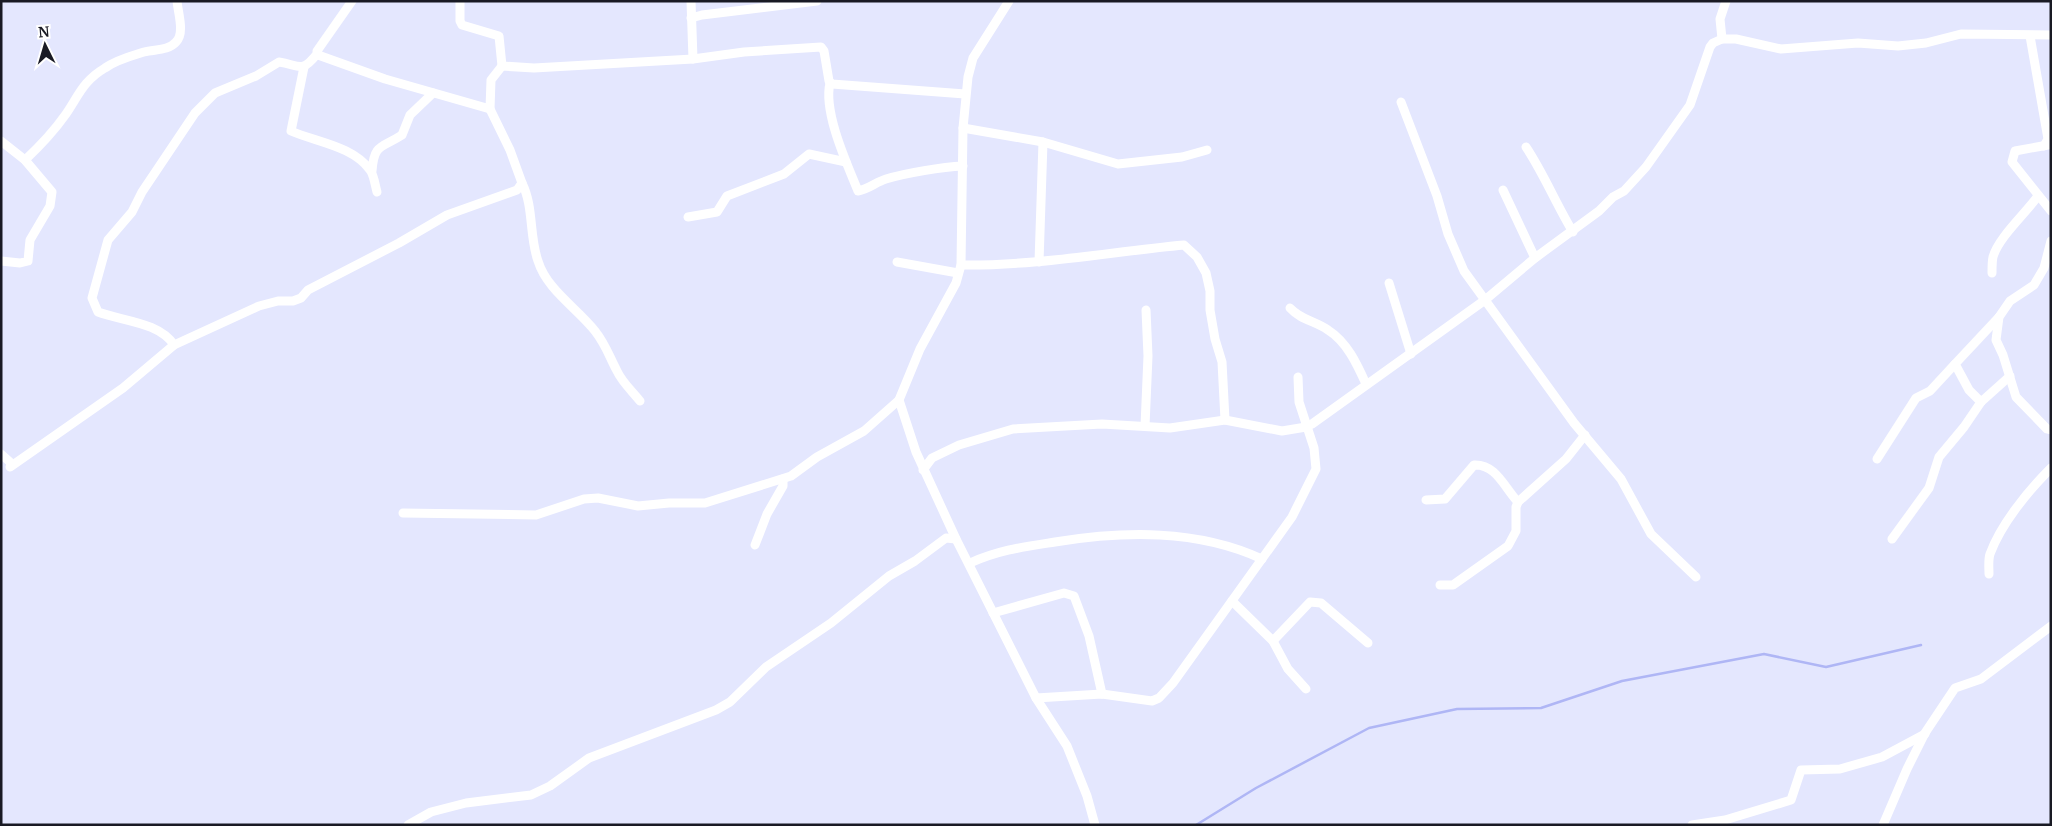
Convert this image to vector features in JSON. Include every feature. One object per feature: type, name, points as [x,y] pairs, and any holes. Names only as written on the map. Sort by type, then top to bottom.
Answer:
[{"type":"street","points":[[26,160],[66,114],[81,87],[104,68],[116,61],[173,46],[178,40],[180,32],[177,1]]},
{"type":"street","points":[[352,1],[317,54],[304,66],[291,131],[347,152],[363,162],[372,171]]},
{"type":"street","points":[[460,1],[460,21],[462,25],[499,36],[502,66],[491,80],[490,109],[510,150],[528,195],[536,253],[542,270],[565,301],[594,330],[609,351],[622,379],[640,400]]},
{"type":"street","points":[[690,1],[693,59]]},
{"type":"street","points":[[691,18],[702,15],[817,1]]},
{"type":"street","points":[[403,513],[536,515],[584,499],[598,498],[638,506],[669,503],[704,503],[783,479],[864,431],[899,400],[920,349],[956,283],[960,269],[965,94],[973,58],[1009,1]]},
{"type":"street","points":[[1722,39],[1720,19],[1726,1]]},
{"type":"street","points":[[923,470],[932,458],[959,445],[1013,429],[1102,424],[1176,427],[1224,420],[1282,431],[1306,427],[1412,354],[1485,300],[1535,258],[1573,232],[1613,197],[1624,191],[1646,167],[1690,105],[1710,47],[1722,39],[1736,39],[1781,49],[1858,43],[1898,46],[1926,43],[1961,34],[2051,35]]},
{"type":"street","points":[[2030,36],[2048,145],[2015,151],[2012,162],[2051,211]]},
{"type":"street","points":[[502,66],[534,68],[693,59],[744,52],[821,47],[824,51],[830,83],[828,93],[846,162],[858,192],[886,179],[946,167],[963,166]]},
{"type":"street","points":[[317,54],[385,79],[490,109]]},
{"type":"street","points":[[174,345],[169,338],[141,324],[98,312],[92,298],[108,240],[132,212],[142,192],[195,113],[215,93],[256,76],[279,62],[289,63],[295,67],[304,66]]},
{"type":"street","points":[[830,83],[965,94]]},
{"type":"street","points":[[377,192],[372,171],[374,153],[378,148],[402,135],[410,115],[432,93]]},
{"type":"street","points":[[1400,102],[1464,271],[1563,408],[1630,492],[1651,534],[1696,577]]},
{"type":"street","points":[[964,128],[1043,142],[1118,164],[1182,157],[1207,150]]},
{"type":"street","points":[[1,141],[26,160],[52,192],[50,206],[30,240],[28,261],[20,263],[1,261]]},
{"type":"street","points":[[1039,262],[1043,142]]},
{"type":"street","points":[[1526,147],[1548,181],[1560,210],[1573,232]]},
{"type":"street","points":[[688,217],[717,212],[727,196],[784,174],[809,154],[846,162]]},
{"type":"street","points":[[1,454],[10,465],[123,388],[174,345],[259,306],[301,298],[308,290],[399,243],[447,215],[510,194],[517,190],[522,183]]},
{"type":"street","points":[[1503,190],[1535,258]]},
{"type":"street","points":[[1992,273],[1993,256],[2010,229],[2026,213],[2038,196]]},
{"type":"street","points":[[1876,459],[1916,398],[1930,391],[1999,317],[2010,301],[2034,285],[2044,268],[2051,241]]},
{"type":"street","points":[[896,262],[960,269],[1184,245],[1197,256],[1206,273],[1210,291],[1213,330],[1222,362],[1224,420]]},
{"type":"street","points":[[1390,283],[1412,354]]},
{"type":"street","points":[[1290,308],[1304,320],[1328,330],[1340,341],[1351,354],[1366,384]]},
{"type":"street","points":[[1145,426],[1148,356],[1146,310]]},
{"type":"street","points":[[1999,317],[1996,340],[2016,397],[2046,429],[2051,430]]},
{"type":"street","points":[[1955,364],[1969,390],[1981,402]]},
{"type":"street","points":[[1036,698],[1102,694],[1142,701],[1159,698],[1173,683],[1292,517],[1316,470],[1314,448],[1299,402],[1298,376]]},
{"type":"street","points":[[1892,539],[1928,488],[1939,457],[1964,427],[1981,402],[2010,376]]},
{"type":"street","points":[[899,400],[923,470],[1036,698],[1067,746],[1087,796],[1096,825]]},
{"type":"street","points":[[1440,585],[1453,585],[1508,546],[1516,531],[1516,507],[1518,502],[1566,459],[1585,435]]},
{"type":"street","points":[[916,452],[932,458]]},
{"type":"street","points":[[1426,500],[1445,499],[1474,465],[1484,465],[1496,472],[1518,502]]},
{"type":"street","points":[[1989,574],[1990,556],[2006,525],[2032,487],[2051,468]]},
{"type":"street","points":[[755,545],[767,514],[783,486],[783,479]]},
{"type":"street","points":[[946,538],[948,522]]},
{"type":"street","points":[[970,563],[1009,548],[1094,536],[1132,535],[1184,537],[1219,543],[1262,559]]},
{"type":"street","points":[[408,825],[431,812],[466,803],[532,795],[596,755],[716,710],[730,702],[766,667],[792,647],[814,635],[876,586],[946,538],[956,539]]},
{"type":"street","points":[[994,613],[1064,593],[1074,596],[1089,636],[1102,694]]},
{"type":"street","points":[[1232,601],[1272,641],[1288,669],[1306,689]]},
{"type":"street","points":[[1272,641],[1310,602],[1315,601],[1321,602],[1368,643]]},
{"type":"street","points":[[1883,825],[1925,733],[1955,688],[1981,679],[2051,626]]},
{"type":"street","points":[[1692,825],[1725,820],[1791,800],[1801,770],[1840,769],[1882,757],[1925,733]]},
{"type":"waterway","points":[[1196,825],[1256,788],[1369,728],[1457,709],[1541,708],[1622,681],[1764,654],[1826,667],[1921,645]]}]
